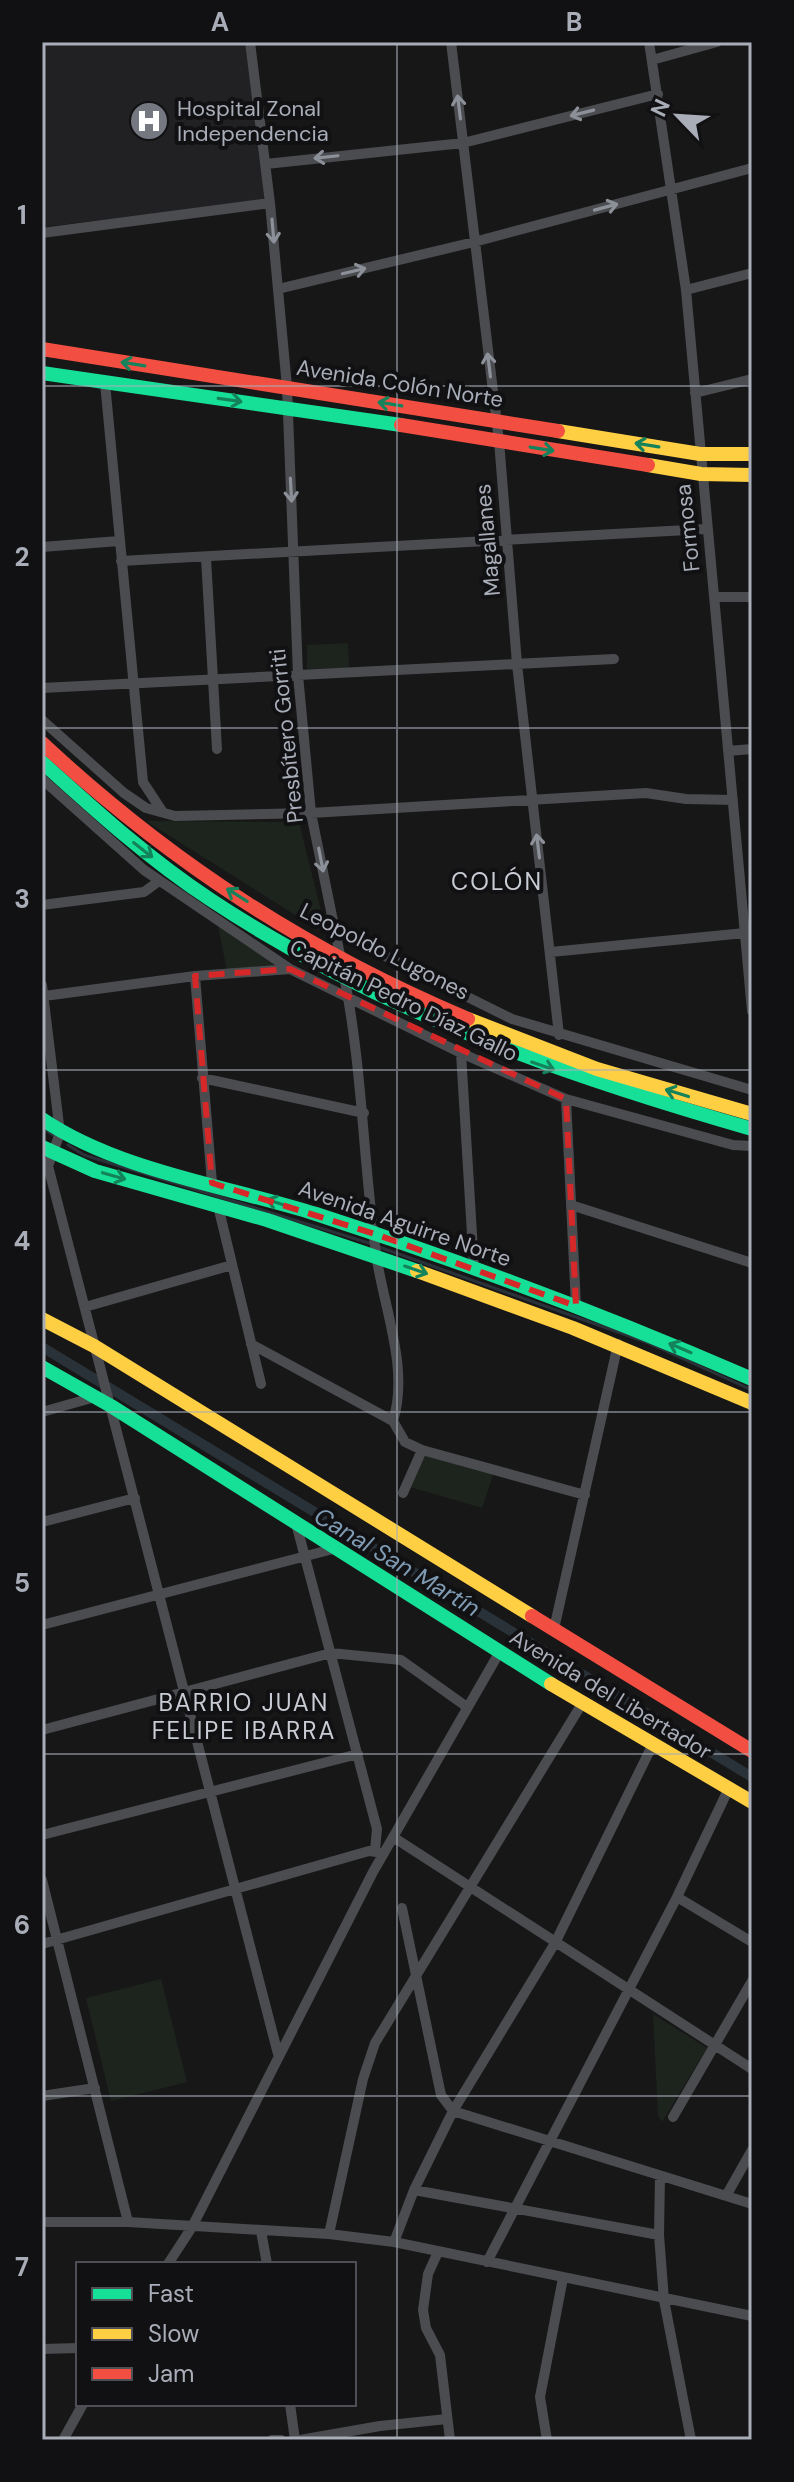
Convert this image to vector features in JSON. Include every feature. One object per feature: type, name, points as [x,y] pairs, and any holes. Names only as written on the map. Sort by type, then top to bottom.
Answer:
[{"type":"main road","name":"Avenida Colón Norte","points":[[42,349],[700,454],[752,454]]},
{"type":"main road","name":"Avenida Colón Norte","points":[[42,373],[287,407],[701,474],[752,475]]},
{"type":"main road","name":"Leopoldo Lugones","points":[[42,743],[159,845],[341,957],[519,1041],[604,1071],[752,1114]]},
{"type":"main road","name":"Leopoldo Lugones","points":[[42,762],[144,852],[226,909],[344,975],[461,1034],[519,1058],[752,1129]]},
{"type":"main road","name":"Avenida Aguirre Norte","points":[[42,1119],[60,1133],[128,1159],[212,1183],[376,1245],[618,1344],[752,1403]]},
{"type":"main road","name":"Avenida Aguirre Norte","points":[[46,1158],[218,1206],[474,1267],[752,1379]]},
{"type":"main road","name":"Avenida del Libertador","points":[[42,1319],[94,1346],[752,1751]]},
{"type":"main road","name":"Avenida del Libertador","points":[[42,1367],[111,1406],[499,1653],[752,1802]]},
{"type":"street","name":"Presbítero Gorriti","points":[[250,42],[266,164],[287,387],[298,675],[311,813],[349,997],[376,1245],[401,1390],[393,1421]]},
{"type":"street","name":"Magallanes","points":[[451,42],[499,441],[517,664],[559,1035]]},
{"type":"street","name":"Formosa","points":[[649,42],[686,290],[728,751],[747,904],[745,933],[752,1011]]},
{"type":"street","points":[[652,60],[717,42]]},
{"type":"street","points":[[266,164],[463,143],[658,94]]},
{"type":"street","points":[[278,289],[474,242],[752,168]]},
{"type":"street","points":[[42,233],[270,203]]},
{"type":"street","points":[[686,290],[752,273]]},
{"type":"street","points":[[695,393],[752,379]]},
{"type":"street","points":[[105,383],[143,782],[163,813]]},
{"type":"street","points":[[121,561],[507,543],[706,529]]},
{"type":"street","points":[[42,547],[119,541]]},
{"type":"street","points":[[206,558],[217,749]]},
{"type":"street","points":[[714,597],[752,597]]},
{"type":"street","points":[[42,688],[614,659]]},
{"type":"street","points":[[42,720],[124,793],[146,808],[175,816],[311,813],[646,793],[686,799],[733,800]]},
{"type":"street","points":[[728,751],[752,749]]},
{"type":"street","name":"Capitán Pedro Díaz Gallo","points":[[42,779],[159,881],[290,969],[461,1053],[566,1099],[733,1145],[752,1146]]},
{"type":"street","points":[[42,905],[144,892],[159,881]]},
{"type":"street","name":"Capitán Pedro Díaz Gallo","points":[[335,931],[489,1009],[559,1035],[752,1090]]},
{"type":"street","points":[[551,952],[745,933]]},
{"type":"street","points":[[278,2054],[46,1158],[60,1133],[43,990],[290,969]]},
{"type":"street","points":[[195,976],[212,1183]]},
{"type":"street","points":[[461,1053],[474,1267]]},
{"type":"street","points":[[202,1078],[364,1113]]},
{"type":"street","points":[[566,1099],[576,1306]]},
{"type":"street","points":[[571,1205],[752,1263]]},
{"type":"street","points":[[218,1206],[261,1384]]},
{"type":"street","points":[[85,1307],[232,1265]]},
{"type":"street","points":[[251,1344],[393,1421],[405,1442],[422,1450],[585,1495]]},
{"type":"street","points":[[554,1629],[618,1344]]},
{"type":"street","points":[[42,1412],[95,1397]]},
{"type":"street","points":[[403,1493],[422,1450]]},
{"type":"street","points":[[42,1522],[135,1498]]},
{"type":"street","points":[[297,1527],[358,1754],[380,1852]]},
{"type":"street","points":[[42,1625],[333,1549]]},
{"type":"street","points":[[42,1730],[331,1653],[401,1660],[467,1707]]},
{"type":"street","points":[[169,2262],[192,2227],[380,1852],[393,1837],[499,1653]]},
{"type":"street","points":[[329,2234],[363,2079],[375,2043],[583,1702]]},
{"type":"street","points":[[394,2242],[414,2190],[453,2111],[555,1943],[653,1744]]},
{"type":"street","points":[[42,1835],[358,1754]]},
{"type":"street","points":[[487,2262],[677,1897],[729,1788]]},
{"type":"street","points":[[393,1837],[752,2069]]},
{"type":"street","points":[[42,1944],[237,1887],[380,1852]]},
{"type":"street","points":[[42,1880],[128,2222]]},
{"type":"street","points":[[677,1897],[752,1942]]},
{"type":"street","points":[[402,1908],[441,2095],[453,2111],[752,2204]]},
{"type":"street","points":[[673,2117],[752,1981]]},
{"type":"street","points":[[42,2096],[95,2088]]},
{"type":"street","points":[[726,2196],[752,2150]]},
{"type":"street","points":[[660,2176],[659,2235],[664,2300],[691,2440]]},
{"type":"street","points":[[414,2190],[514,2211],[659,2235]]},
{"type":"street","points":[[42,2222],[128,2222],[329,2234],[394,2242],[752,2316]]},
{"type":"street","points":[[261,2231],[267,2262]]},
{"type":"street","points":[[438,2252],[428,2274],[423,2310],[426,2328],[440,2355],[450,2440]]},
{"type":"street","points":[[547,2440],[540,2397],[563,2278]]},
{"type":"street","points":[[42,2349],[76,2348]]},
{"type":"street","points":[[63,2440],[82,2406]]},
{"type":"street","points":[[290,2406],[297,2440],[447,2419]]},
{"type":"street","points":[[272,2440],[281,2440]]},
{"type":"highlighted area","points":[[290,969],[566,1099],[576,1306],[375,1234],[212,1183],[195,976]]},
{"type":"shaded area","name":"Hospital Zonal Independencia","points":[[42,42],[245,42],[266,201],[42,227]]},
{"type":"shaded area","points":[[348,643],[349,668],[307,669],[307,645]]},
{"type":"shaded area","points":[[146,821],[299,822],[327,935]]},
{"type":"shaded area","points":[[218,926],[277,966],[227,971]]},
{"type":"shaded area","points":[[424,1455],[493,1475],[482,1508],[410,1487]]},
{"type":"shaded area","points":[[161,1979],[187,2082],[111,2101],[86,1998]]},
{"type":"shaded area","points":[[653,2014],[707,2048],[662,2122],[658,2115]]},
{"type":"waterway","points":[[42,1128],[55,1136]]},
{"type":"waterway","points":[[68,1145],[84,1155],[372,1244]]},
{"type":"waterway","points":[[379,1247],[646,1342],[752,1390]]},
{"type":"waterway","name":"Canal San Martín","points":[[42,1347],[752,1777]]},
{"type":"traffic: fast","points":[[42,373],[401,425]]},
{"type":"traffic: fast","points":[[42,762],[188,885],[339,975],[405,1007],[542,1062],[752,1129]]},
{"type":"traffic: fast","points":[[42,1119],[72,1137],[139,1165],[316,1214],[426,1251],[590,1312],[752,1379]]},
{"type":"traffic: fast","points":[[42,1147],[95,1171],[267,1220],[417,1271]]},
{"type":"traffic: fast","points":[[42,1367],[111,1406],[551,1684]]},
{"type":"traffic: slow","points":[[558,431],[700,454],[752,454]]},
{"type":"traffic: slow","points":[[648,465],[701,474],[752,475]]},
{"type":"traffic: slow","points":[[468,1019],[597,1069],[752,1114]]},
{"type":"traffic: slow","points":[[417,1271],[573,1328],[752,1403]]},
{"type":"traffic: slow","points":[[42,1319],[94,1346],[532,1616]]},
{"type":"traffic: slow","points":[[551,1684],[752,1802]]},
{"type":"traffic: jam","points":[[42,349],[558,431]]},
{"type":"traffic: jam","points":[[401,425],[648,465]]},
{"type":"traffic: jam","points":[[42,743],[140,827],[242,900],[351,964],[468,1019]]},
{"type":"traffic: jam","points":[[532,1616],[752,1751]]},
{"type":"place","name":"Hospital Zonal Independencia","points":[[149,121]]},
{"type":"district","name":"COLÓN","points":[[497,882]]},
{"type":"district","name":"BARRIO JUAN FELIPE IBARRA","points":[[244,1717]]}]
